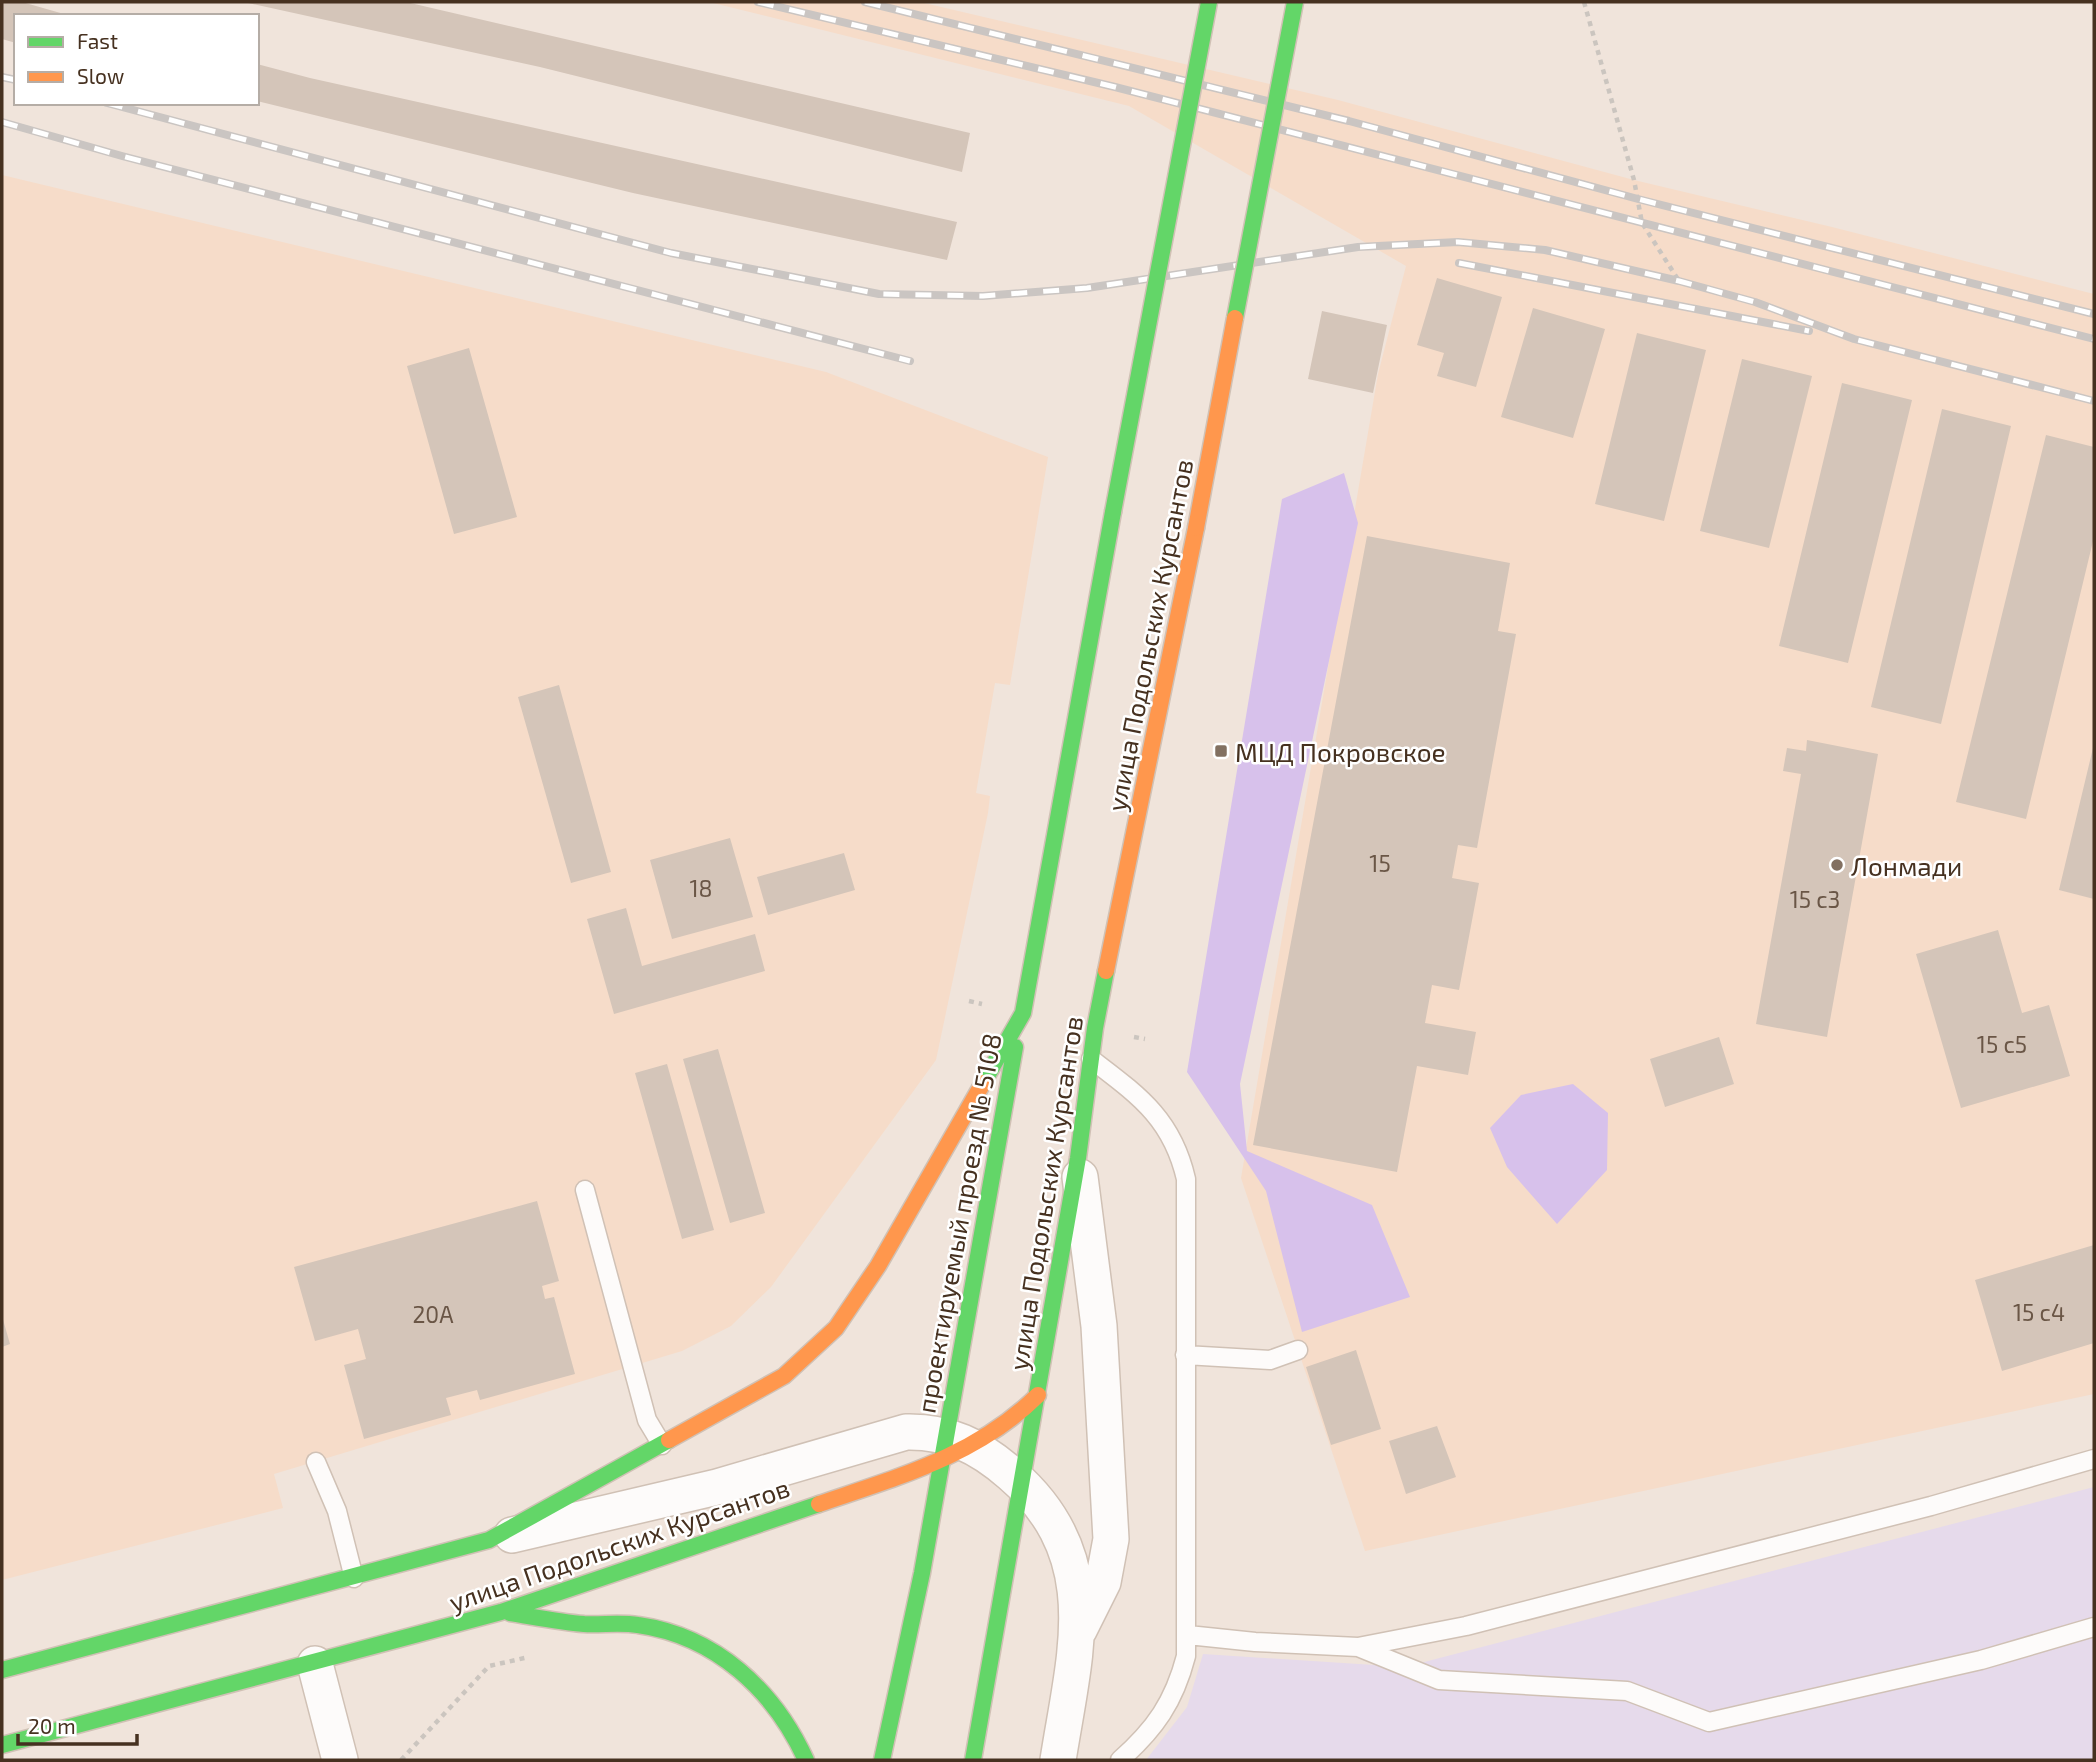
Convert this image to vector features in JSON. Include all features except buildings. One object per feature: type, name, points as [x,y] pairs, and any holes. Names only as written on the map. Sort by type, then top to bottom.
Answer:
[{"type":"main road","name":"улица Подольских Курсантов","points":[[2,1670],[489,1540],[784,1376],[836,1328],[878,1266],[1020,1021],[1031,976],[1113,512],[1209,2]]},
{"type":"main road","name":"улица Подольских Курсантов","points":[[2,1745],[315,1664],[501,1612],[952,1447],[1017,1416],[1038,1395],[1078,1158],[1091,1059],[1295,2]]},
{"type":"main road","name":"проектируемый проезд № 5108","points":[[883,1760],[922,1573],[952,1447],[964,1343],[1020,1021]]},
{"type":"main road","points":[[972,1760],[1038,1395]]},
{"type":"main road","points":[[501,1612],[584,1623],[639,1625],[682,1637],[721,1655],[770,1699],[798,1738],[806,1760]]},
{"type":"street","points":[[1058,1760],[1079,1630],[1102,1582],[1111,1539],[1099,1326],[1078,1158]]},
{"type":"street","points":[[489,1540],[717,1487],[906,1432],[952,1447],[1021,1483],[1051,1517],[1067,1547],[1079,1630]]},
{"type":"street","points":[[315,1664],[340,1760]]},
{"type":"lane","points":[[1091,1059],[1152,1107],[1180,1153],[1186,1179],[1188,1635],[1177,1689],[1153,1728],[1120,1760]]},
{"type":"lane","points":[[585,1190],[647,1420],[662,1444]]},
{"type":"lane","points":[[1185,1355],[1269,1360],[1298,1350]]},
{"type":"lane","points":[[1188,1635],[1255,1642],[1359,1647],[1466,1626],[1931,1506],[2094,1459]]},
{"type":"lane","points":[[316,1462],[337,1511],[354,1578]]},
{"type":"lane","points":[[1359,1647],[1439,1681],[1627,1691],[1709,1722],[1981,1660],[2094,1627]]},
{"type":"path","points":[[1584,2],[1634,180],[1643,223],[1679,281]]},
{"type":"path","points":[[401,1760],[489,1666],[530,1657]]},
{"type":"shaded area","points":[[709,2],[920,2],[1338,100],[1634,180],[2094,294],[2094,1394],[1365,1551],[1241,1178],[1378,374],[1406,266],[1129,106]]},
{"type":"shaded area","points":[[2,175],[826,372],[1048,457],[1010,685],[995,683],[976,793],[990,796],[988,813],[936,1060],[771,1287],[731,1326],[682,1351],[274,1474],[283,1508],[2,1580]]},
{"type":"shaded area","points":[[1344,473],[1358,523],[1240,1084],[1247,1151],[1372,1205],[1410,1297],[1302,1332],[1266,1191],[1187,1072],[1282,499]]},
{"type":"shaded area","points":[[1573,1084],[1608,1113],[1607,1170],[1557,1224],[1507,1167],[1490,1128],[1521,1095]]},
{"type":"shaded area","points":[[2094,1487],[2094,1760],[1146,1760],[1187,1707],[1203,1654],[1405,1667]]},
{"type":"railway","points":[[758,2],[1115,87],[2094,339]]},
{"type":"railway","points":[[865,2],[1349,121],[1638,199],[2094,314]]},
{"type":"railway","points":[[2,77],[14,80]]},
{"type":"railway","points":[[115,105],[671,253],[879,294],[983,296],[1087,288],[1358,247],[1458,242],[1545,250],[1679,281],[1755,302],[1854,339],[2094,401]]},
{"type":"railway","points":[[2,122],[122,156],[910,361]]},
{"type":"railway","points":[[1459,263],[1809,331]]},
{"type":"traffic: fast","points":[[1113,512],[1209,2]]},
{"type":"traffic: fast","points":[[1235,318],[1295,2]]},
{"type":"traffic: fast","points":[[983,1083],[1023,1013],[1113,512]]},
{"type":"traffic: fast","points":[[973,1760],[1078,1158],[1095,1028],[1106,971]]},
{"type":"traffic: fast","points":[[882,1760],[922,1573],[1015,1047]]},
{"type":"traffic: fast","points":[[2,1670],[489,1540],[669,1440]]},
{"type":"traffic: fast","points":[[2,1745],[501,1612],[819,1504]]},
{"type":"traffic: fast","points":[[510,1613],[584,1624],[638,1625],[693,1641],[717,1654],[759,1689],[793,1735],[806,1760]]},
{"type":"traffic: slow","points":[[1196,528],[1235,318]]},
{"type":"traffic: slow","points":[[1106,971],[1196,528]]},
{"type":"traffic: slow","points":[[669,1440],[784,1376],[836,1328],[878,1266],[983,1083]]},
{"type":"traffic: slow","points":[[819,1504],[936,1462],[963,1449],[990,1434],[1038,1395]]},
{"type":"place","name":"МЦД Покровское","points":[[1221,751]]},
{"type":"place","name":"Лонмади","points":[[1837,865]]}]
